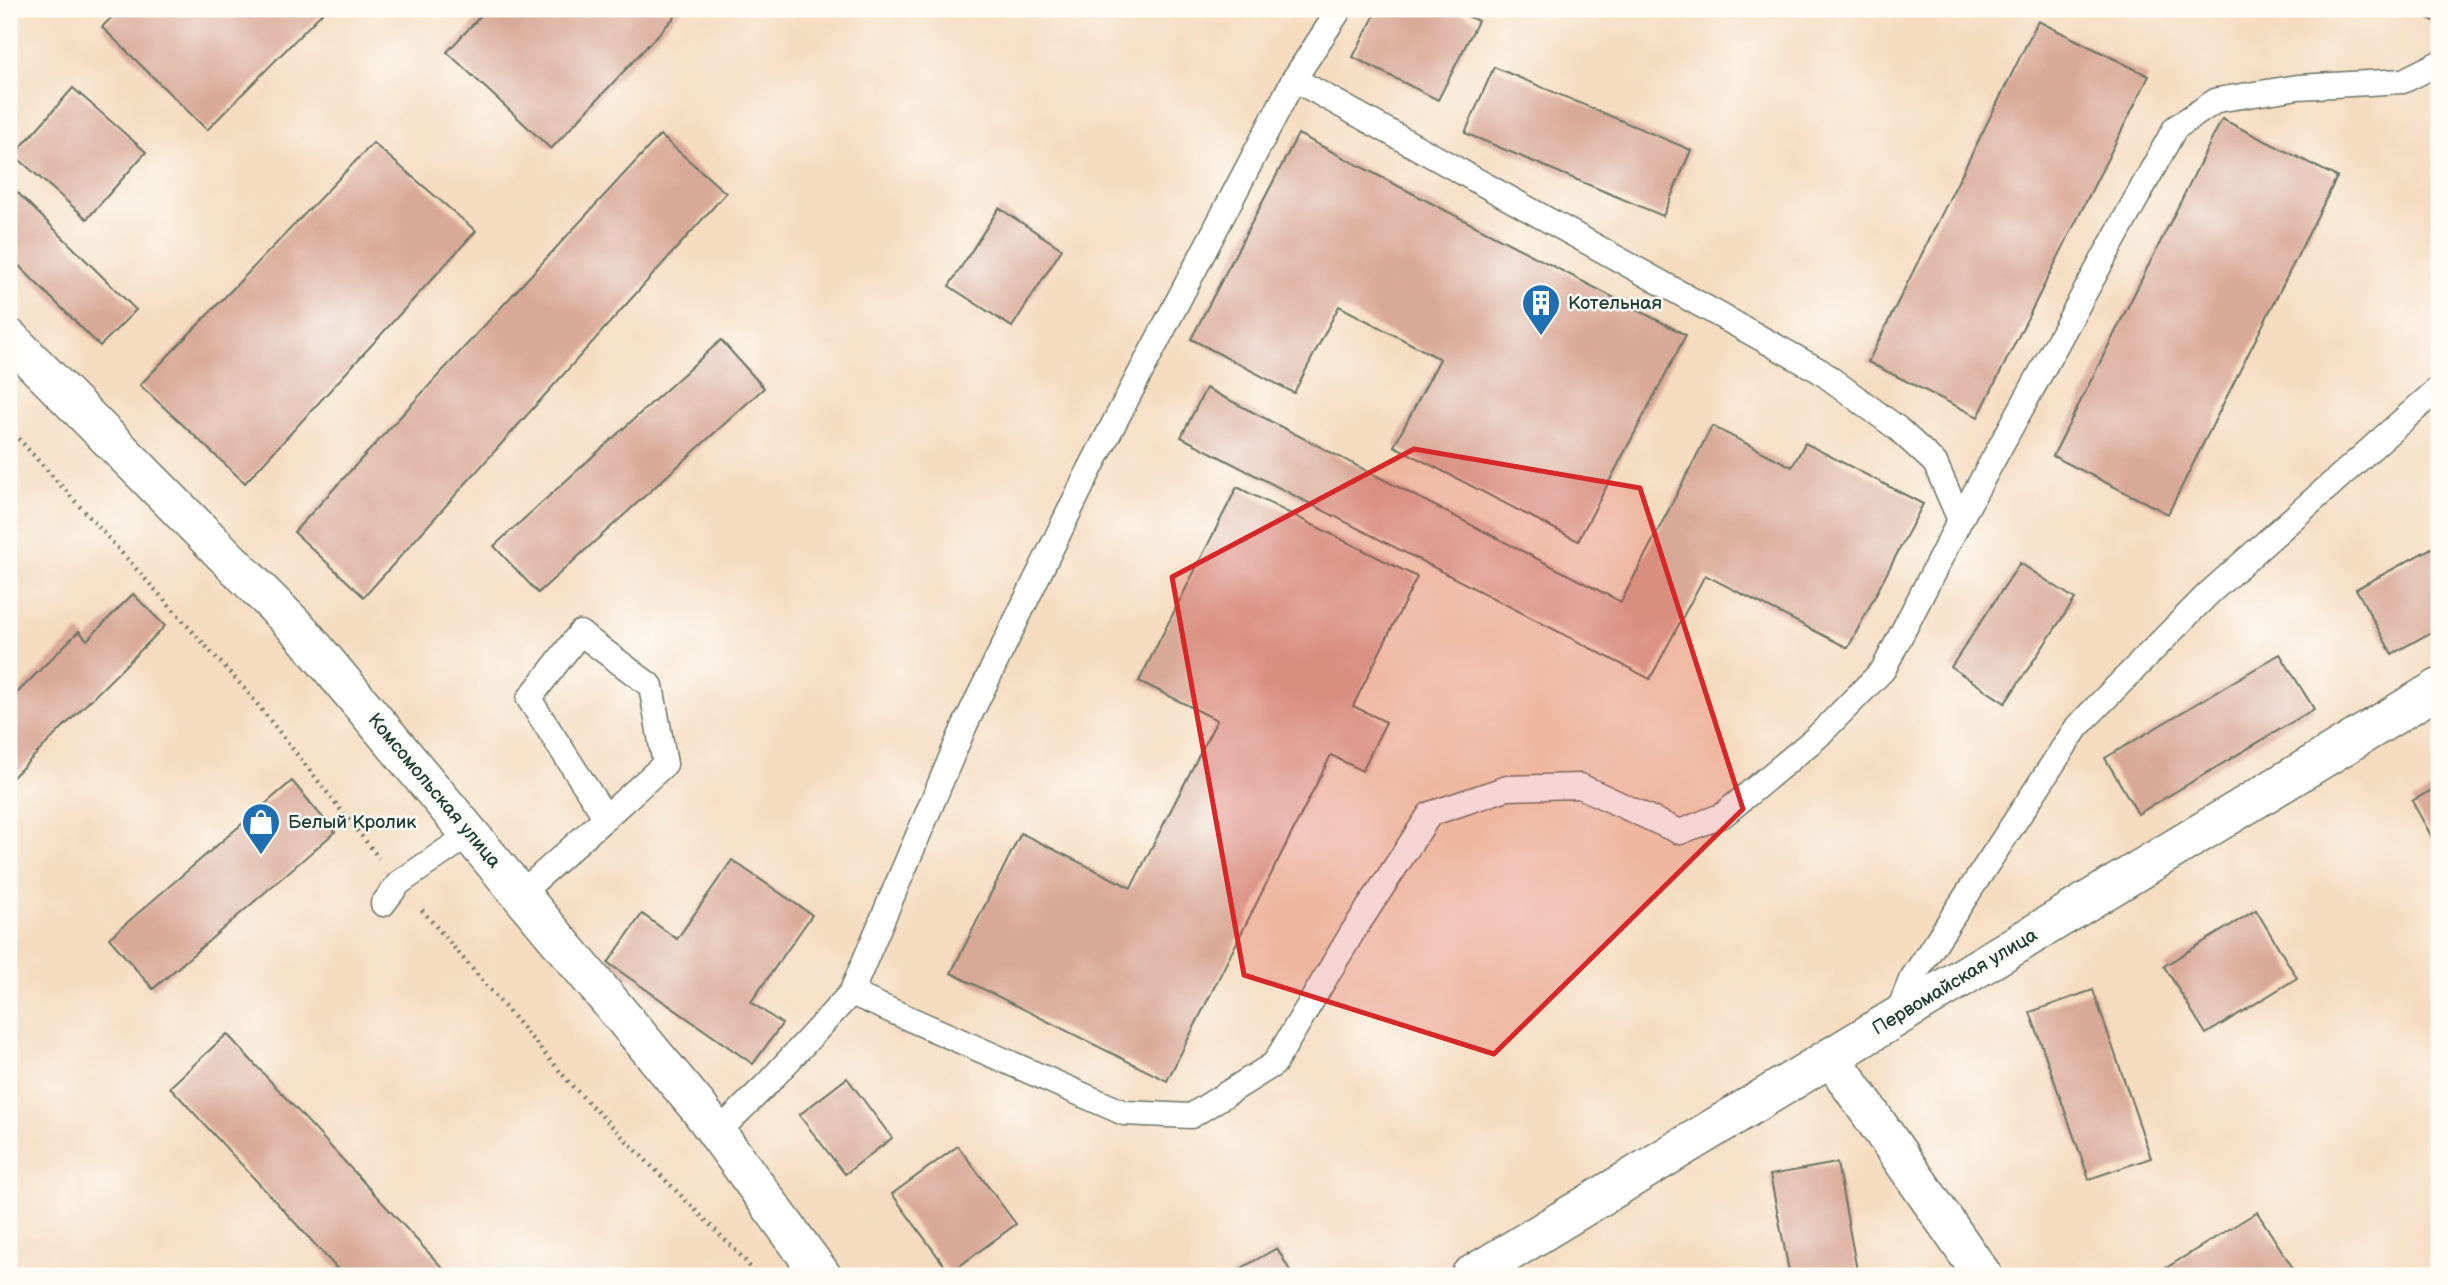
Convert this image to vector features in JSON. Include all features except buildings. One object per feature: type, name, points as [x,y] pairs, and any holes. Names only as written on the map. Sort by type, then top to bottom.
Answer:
[{"type":"street","name":"Комсомольская улица","points":[[9,338],[301,632],[717,1133],[822,1276]]},
{"type":"street","name":"Первомайская улица","points":[[1470,1276],[2439,688]]},
{"type":"street","points":[[1831,1057],[1983,1276]]},
{"type":"lane","points":[[717,1133],[767,1084],[851,993],[965,725],[1089,471],[1294,79],[1340,9]]},
{"type":"lane","points":[[851,993],[1124,1113],[1191,1116],[1274,1064],[1352,933],[1430,814],[1507,788],[1580,786],[1680,832],[1723,816],[1817,737],[1883,670],[1960,520],[2175,128],[2217,100],[2298,87],[2403,81],[2439,63]]},
{"type":"lane","points":[[1294,79],[1820,371],[1897,428],[1935,463],[1960,520]]},
{"type":"lane","points":[[1896,1017],[1910,980],[2077,727],[2208,594],[2439,388]]},
{"type":"lane","points":[[520,894],[606,818],[665,764],[652,686],[580,634],[528,699],[606,818]]},
{"type":"lane","points":[[383,904],[399,883],[470,834]]},
{"type":"highlighted area","points":[[1414,449],[1640,488],[1743,809],[1494,1054],[1244,975],[1172,577]]},
{"type":"place","name":"Котельная","points":[[1541,337]]},
{"type":"place","name":"Белый Кролик","points":[[261,856]]}]
